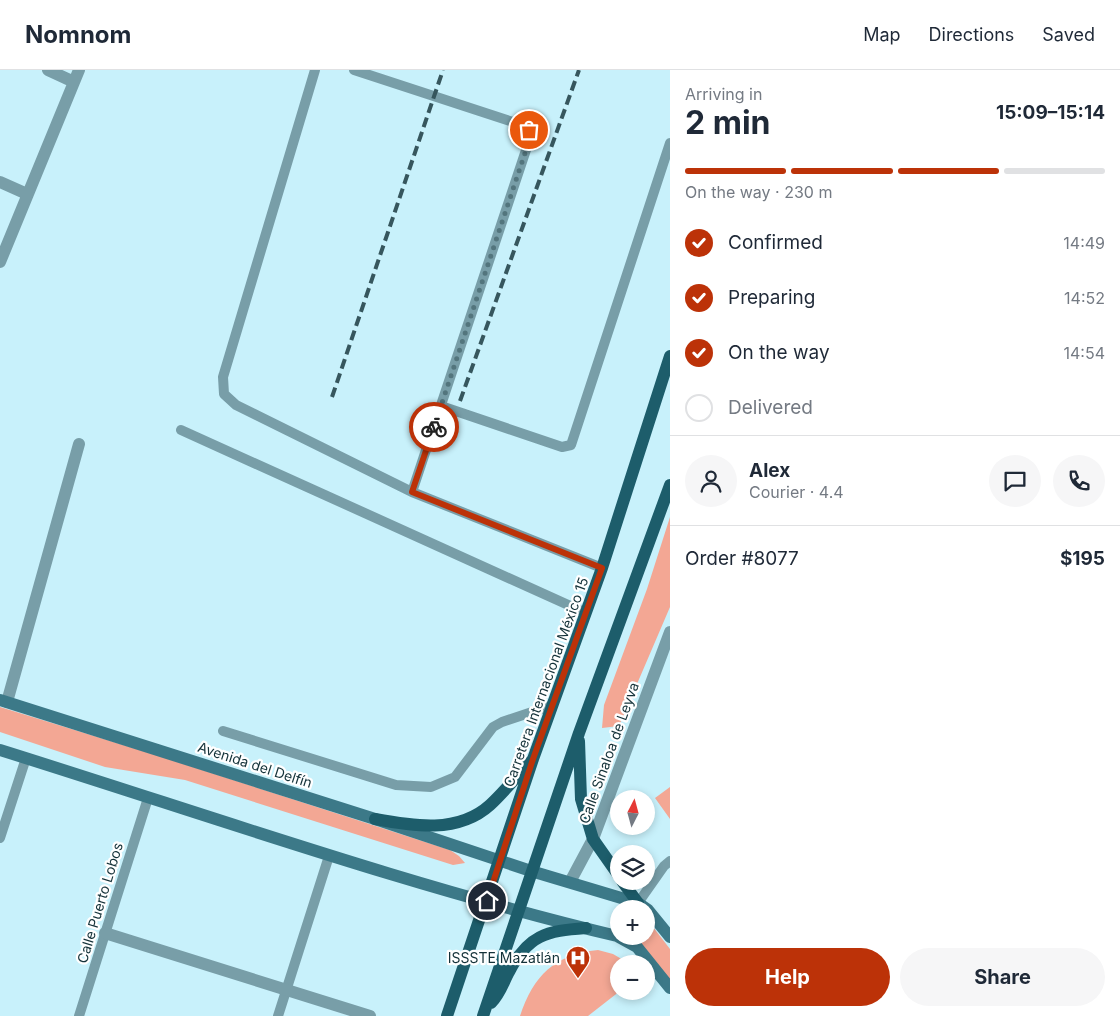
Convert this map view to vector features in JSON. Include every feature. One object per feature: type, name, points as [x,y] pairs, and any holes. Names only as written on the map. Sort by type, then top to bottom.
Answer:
[{"type":"main road","name":"Carretera Internacional México 15","points":[[447,1016],[533,759],[602,568],[670,356]]},
{"type":"main road","points":[[484,1012],[578,733],[670,485]]},
{"type":"main road","points":[[578,733],[581,799],[593,839],[610,863]]},
{"type":"main road","points":[[375,819],[406,825],[437,827],[465,820],[489,806],[533,759]]},
{"type":"main road","points":[[484,1012],[502,989],[515,960],[526,946],[538,938],[557,930],[586,928]]},
{"type":"street","points":[[0,262],[76,76],[48,70]]},
{"type":"street","points":[[0,182],[27,194]]},
{"type":"street","points":[[3,701],[79,444]]},
{"type":"street","name":"Calle Sinaloa de Leyva","points":[[570,882],[593,839],[670,632]]},
{"type":"street","name":"Avenida del Delfín","points":[[3,701],[375,819],[499,861]]},
{"type":"street","points":[[0,750],[329,856],[617,936],[637,947],[670,988]]},
{"type":"street","points":[[499,861],[628,900]]},
{"type":"street","points":[[655,919],[670,937]]},
{"type":"street","points":[[105,933],[370,1016]]},
{"type":"lane","points":[[315,70],[222,377],[224,394],[236,406],[412,492],[602,568]]},
{"type":"lane","points":[[354,70],[522,125],[529,130],[530,138],[412,492]]},
{"type":"lane","points":[[441,406],[562,447],[572,445],[670,143]]},
{"type":"lane","points":[[181,430],[586,613]]},
{"type":"lane","points":[[223,731],[396,785],[431,787],[455,777],[494,727],[502,722],[553,705]]},
{"type":"lane","points":[[0,838],[26,758]]},
{"type":"lane","name":"Calle Puerto Lobos","points":[[79,1016],[148,798]]},
{"type":"lane","points":[[278,1016],[329,856]]},
{"type":"lane","points":[[640,900],[664,866],[670,862]]},
{"type":"shaded area","points":[[670,517],[670,607],[619,726],[602,728],[604,705],[647,589]]},
{"type":"shaded area","points":[[0,707],[450,850],[465,863],[453,865],[185,780],[105,767],[0,732]]},
{"type":"shaded area","points":[[670,787],[670,819],[655,798]]},
{"type":"shaded area","points":[[655,930],[670,949],[670,984],[655,964],[655,955],[648,955],[640,945],[655,945]]},
{"type":"shaded area","name":"ISSSTE Mazatlán","points":[[598,950],[615,955],[610,955],[610,999],[588,1016],[520,1016],[539,978],[558,962]]},
{"type":"railway","points":[[332,397],[443,70]]},
{"type":"railway","points":[[460,401],[579,70]]},
{"type":"way so far","points":[[434,427],[530,138],[529,130]]},
{"type":"place","name":"ISSSTE Mazatlán","points":[[578,979]]},
{"type":"route","points":[[434,427],[412,492],[602,568],[533,759],[487,901]]}]
